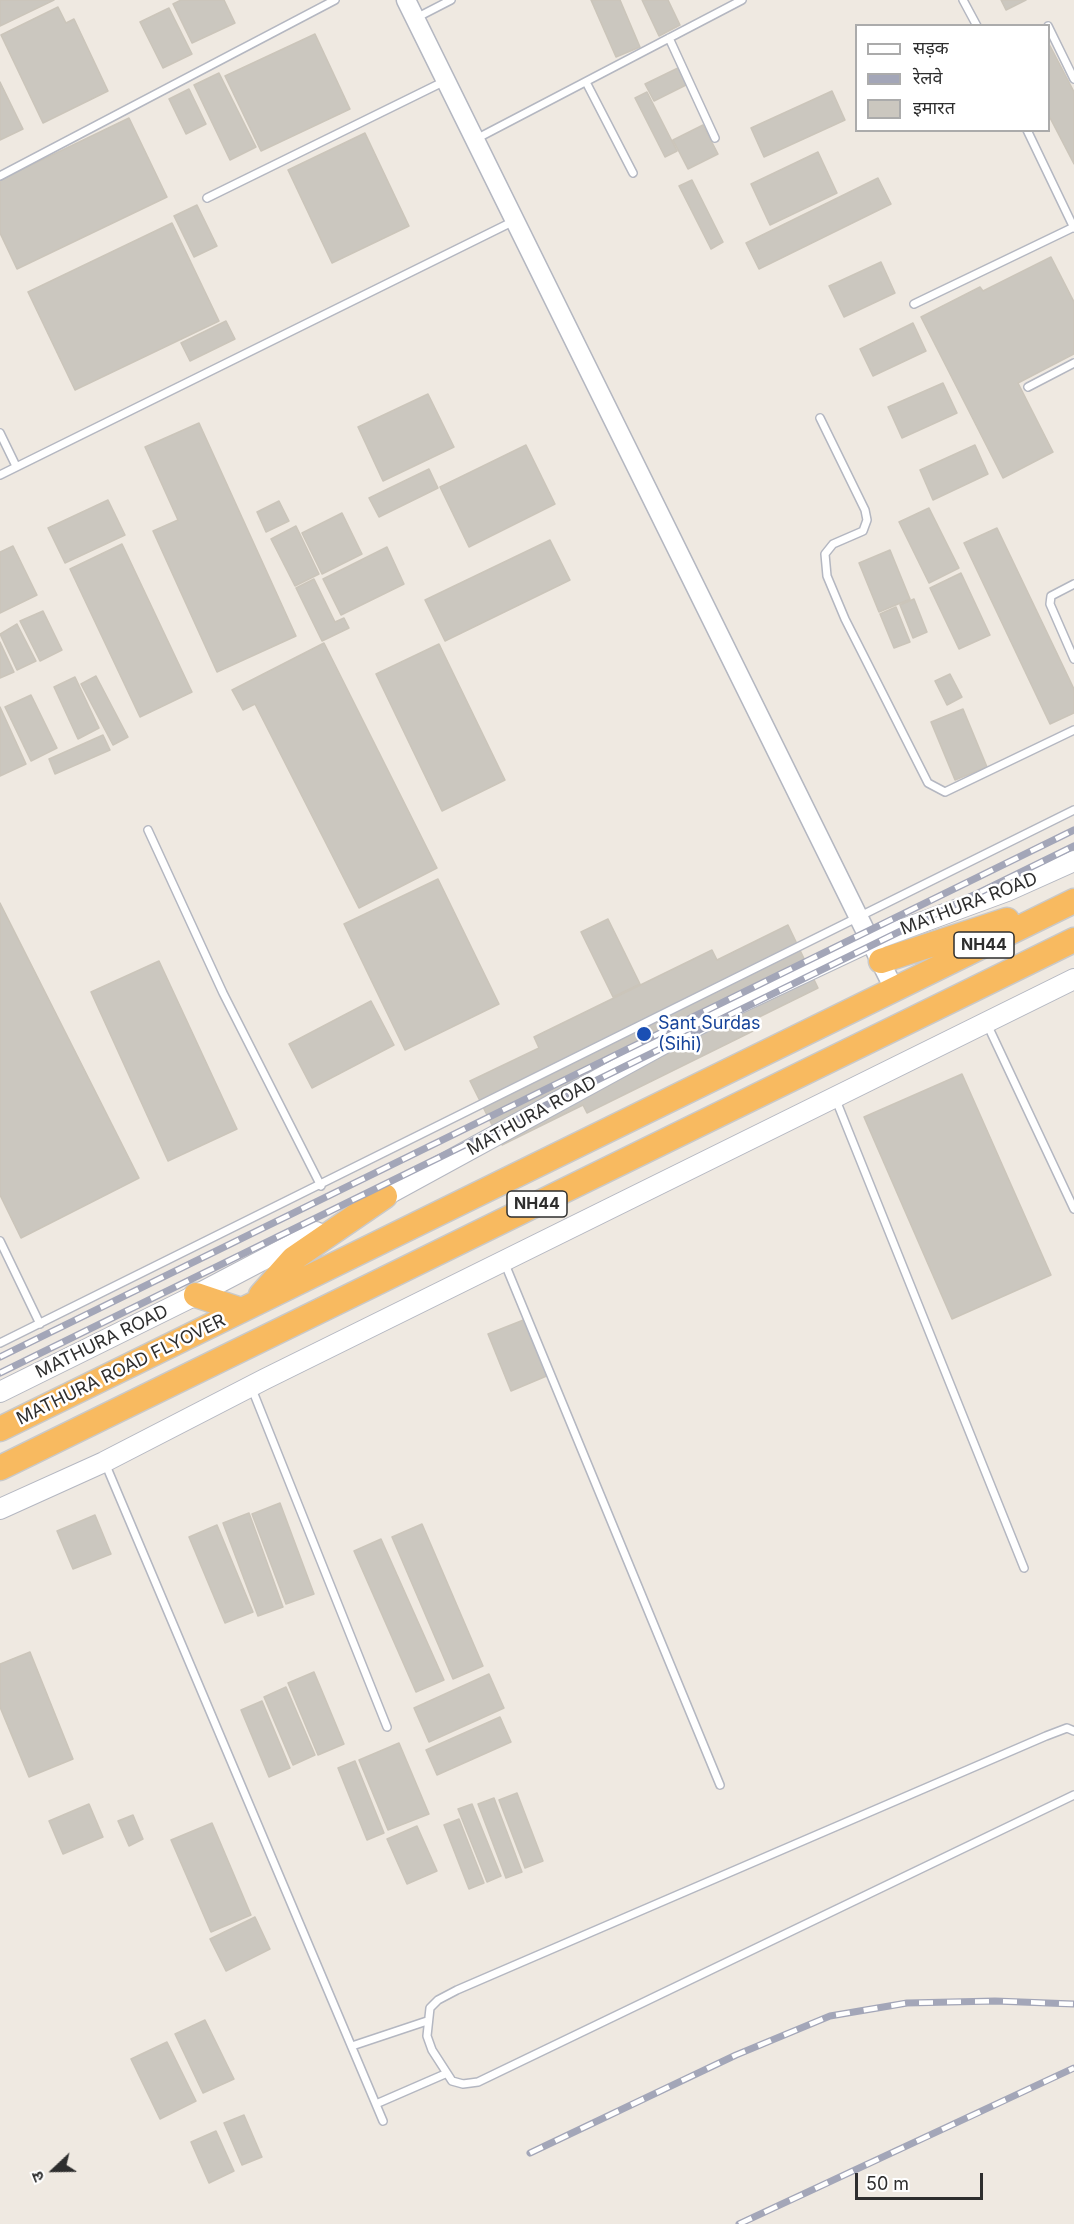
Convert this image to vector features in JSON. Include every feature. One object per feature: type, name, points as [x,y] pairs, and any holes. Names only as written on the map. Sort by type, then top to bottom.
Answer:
[{"type":"highway","points":[[876,951],[1074,900]]},
{"type":"highway","name":"MATHURA ROAD","points":[[248,1307],[1074,900]]},
{"type":"highway","name":"NH44","points":[[0,1468],[1074,940]]},
{"type":"highway","points":[[196,1295],[248,1307],[293,1259],[385,1196]]},
{"type":"highway","name":"MATHURA ROAD FLYOVER","points":[[0,1429],[248,1307]]},
{"type":"main road","name":"MATHURA ROAD","points":[[0,1392],[196,1295],[385,1196],[729,1008],[876,951],[1074,861]]},
{"type":"main road","points":[[0,1509],[105,1462],[251,1387],[1074,979]]},
{"type":"street","points":[[406,0],[894,989]]},
{"type":"lane","points":[[0,176],[335,0]]},
{"type":"lane","points":[[416,18],[451,0]]},
{"type":"lane","points":[[476,139],[742,0]]},
{"type":"lane","points":[[963,0],[976,24]]},
{"type":"lane","points":[[1050,29],[1074,79]]},
{"type":"lane","points":[[669,38],[716,138]]},
{"type":"lane","points":[[207,198],[446,80]]},
{"type":"lane","points":[[586,82],[633,173]]},
{"type":"lane","points":[[914,304],[1074,227],[1028,132]]},
{"type":"lane","points":[[0,475],[514,221]]},
{"type":"lane","points":[[1028,387],[1074,363]]},
{"type":"lane","points":[[820,418],[865,510],[867,520],[863,531],[833,544],[825,554],[827,576],[840,609],[928,783],[945,792],[1074,730]]},
{"type":"lane","points":[[0,433],[16,466]]},
{"type":"lane","points":[[1074,584],[1051,596],[1050,604],[1074,659]]},
{"type":"lane","points":[[0,1343],[321,1186],[1074,810]]},
{"type":"lane","points":[[148,830],[223,993],[321,1186]]},
{"type":"lane","points":[[986,1022],[1074,1209]]},
{"type":"lane","points":[[835,1097],[1024,1568]]},
{"type":"lane","points":[[0,1241],[40,1324]]},
{"type":"lane","points":[[504,1262],[720,1785]]},
{"type":"lane","points":[[251,1387],[387,1727]]},
{"type":"lane","points":[[105,1462],[383,2121]]},
{"type":"lane","points":[[1074,1731],[1067,1728],[1046,1736],[457,1990],[438,2000],[430,2008],[427,2036],[446,2074],[452,2081],[464,2084],[478,2082],[1074,1795]]},
{"type":"lane","points":[[351,2046],[427,2021]]},
{"type":"lane","points":[[376,2104],[446,2074]]},
{"type":"building","points":[[0,0],[54,0],[0,26]]},
{"type":"building","points":[[181,0],[224,0],[235,23],[192,43],[173,4]]},
{"type":"building","points":[[591,0],[620,0],[640,47],[616,57]]},
{"type":"building","points":[[642,0],[668,0],[680,25],[659,36]]},
{"type":"building","points":[[1001,0],[1026,0],[1006,10]]},
{"type":"building","points":[[58,7],[66,23],[74,19],[108,91],[43,123],[1,35]]},
{"type":"building","points":[[169,8],[192,54],[163,68],[140,22]]},
{"type":"building","points":[[315,34],[350,109],[261,151],[225,76]]},
{"type":"building","points":[[1050,46],[1074,92],[1074,164],[1050,118]]},
{"type":"building","points":[[680,67],[688,84],[654,101],[645,84]]},
{"type":"building","points":[[219,73],[256,147],[230,160],[194,85]]},
{"type":"building","points":[[0,82],[23,129],[0,140]]},
{"type":"building","points":[[189,89],[206,124],[186,134],[169,99]]},
{"type":"building","points":[[832,91],[845,120],[764,157],[751,128]]},
{"type":"building","points":[[647,92],[677,151],[665,157],[635,98]]},
{"type":"building","points":[[129,118],[167,197],[17,269],[0,233],[0,180]]},
{"type":"building","points":[[703,125],[718,154],[688,169],[673,140]]},
{"type":"building","points":[[365,133],[409,226],[332,263],[288,170]]},
{"type":"building","points":[[818,152],[837,193],[770,225],[751,184]]},
{"type":"building","points":[[878,178],[891,204],[759,269],[746,243]]},
{"type":"building","points":[[692,180],[723,242],[711,249],[679,186]]},
{"type":"building","points":[[197,205],[217,246],[194,257],[174,216]]},
{"type":"building","points":[[172,223],[219,321],[75,390],[28,292]]},
{"type":"building","points":[[1051,257],[1074,302],[1074,354],[1018,383],[1053,452],[1003,478],[921,317],[980,287],[983,291]]},
{"type":"building","points":[[881,262],[895,293],[844,317],[829,286]]},
{"type":"building","points":[[226,321],[235,339],[190,361],[181,343]]},
{"type":"building","points":[[913,323],[926,351],[873,376],[860,349]]},
{"type":"building","points":[[943,383],[957,413],[902,438],[888,407]]},
{"type":"building","points":[[428,394],[454,447],[383,481],[358,427]]},
{"type":"building","points":[[199,423],[296,636],[217,672],[153,531],[178,520],[145,447]]},
{"type":"building","points":[[526,445],[555,504],[469,547],[440,487]]},
{"type":"building","points":[[975,445],[988,474],[933,500],[920,470]]},
{"type":"building","points":[[429,469],[438,488],[379,517],[369,498]]},
{"type":"building","points":[[108,500],[125,535],[65,563],[48,528]]},
{"type":"building","points":[[279,501],[289,521],[266,532],[257,512]]},
{"type":"building","points":[[929,508],[959,568],[929,583],[899,522]]},
{"type":"building","points":[[342,513],[362,554],[322,574],[302,533]]},
{"type":"building","points":[[296,526],[319,574],[295,586],[271,539]]},
{"type":"building","points":[[997,528],[1074,689],[1074,713],[1050,724],[964,543]]},
{"type":"building","points":[[550,540],[570,580],[445,641],[425,600]]},
{"type":"building","points":[[122,544],[192,692],[140,717],[70,569]]},
{"type":"building","points":[[13,546],[37,595],[0,613],[0,552]]},
{"type":"building","points":[[387,547],[404,584],[341,615],[323,579]]},
{"type":"building","points":[[890,550],[910,599],[879,612],[859,563]]},
{"type":"building","points":[[961,573],[990,635],[959,649],[930,588]]},
{"type":"building","points":[[314,579],[335,622],[344,618],[349,628],[322,641],[296,588]]},
{"type":"building","points":[[914,599],[927,632],[913,638],[900,605]]},
{"type":"building","points":[[896,607],[910,642],[894,648],[880,614]]},
{"type":"building","points":[[43,611],[62,650],[40,661],[20,621]]},
{"type":"building","points":[[17,624],[36,661],[17,670],[0,634]]},
{"type":"building","points":[[0,642],[14,672],[0,678]]},
{"type":"building","points":[[324,643],[437,868],[359,908],[255,704],[243,710],[232,690]]},
{"type":"building","points":[[439,644],[505,780],[442,811],[376,674]]},
{"type":"building","points":[[950,674],[962,697],[947,705],[935,681]]},
{"type":"building","points":[[96,676],[128,737],[113,745],[81,684]]},
{"type":"building","points":[[75,677],[99,728],[78,739],[54,687]]},
{"type":"building","points":[[31,695],[57,748],[31,761],[5,707]]},
{"type":"building","points":[[0,707],[26,764],[0,776]]},
{"type":"building","points":[[963,709],[987,767],[955,780],[931,722]]},
{"type":"building","points":[[103,735],[110,750],[55,774],[49,759]]},
{"type":"building","points":[[438,879],[499,1004],[405,1050],[344,924]]},
{"type":"building","points":[[0,903],[139,1178],[21,1238],[0,1195]]},
{"type":"building","points":[[608,919],[640,984],[613,997],[581,932]]},
{"type":"building","name":"Sant Surdas (Sihi)","points":[[788,925],[818,988],[749,1022],[753,1031],[587,1113],[583,1105],[502,1145],[470,1081],[539,1048],[534,1037],[712,950],[717,960]]},
{"type":"building","points":[[159,961],[237,1129],[168,1161],[91,992]]},
{"type":"building","points":[[371,1001],[394,1045],[312,1088],[289,1044]]},
{"type":"building","points":[[962,1074],[1051,1275],[952,1319],[864,1117]]},
{"type":"building","points":[[526,1319],[549,1375],[511,1391],[488,1334]]},
{"type":"building","points":[[280,1503],[314,1594],[286,1604],[252,1514]]},
{"type":"building","points":[[249,1513],[283,1607],[258,1616],[223,1523]]},
{"type":"building","points":[[95,1515],[111,1554],[73,1569],[57,1531]]},
{"type":"building","points":[[422,1524],[483,1666],[453,1679],[392,1537]]},
{"type":"building","points":[[217,1525],[253,1612],[225,1623],[189,1537]]},
{"type":"building","points":[[381,1539],[444,1680],[416,1692],[354,1551]]},
{"type":"building","points":[[30,1652],[73,1759],[29,1777],[0,1707],[0,1664]]},
{"type":"building","points":[[314,1672],[344,1744],[318,1755],[288,1683]]},
{"type":"building","points":[[489,1674],[504,1708],[429,1742],[414,1708]]},
{"type":"building","points":[[286,1687],[315,1755],[293,1765],[264,1697]]},
{"type":"building","points":[[262,1701],[290,1768],[269,1777],[241,1710]]},
{"type":"building","points":[[500,1717],[511,1742],[437,1775],[426,1750]]},
{"type":"building","points":[[399,1743],[429,1814],[388,1830],[359,1760]]},
{"type":"building","points":[[355,1761],[384,1833],[367,1840],[338,1768]]},
{"type":"building","points":[[517,1793],[543,1861],[525,1868],[499,1800]]},
{"type":"building","points":[[494,1798],[522,1872],[506,1878],[478,1804]]},
{"type":"building","points":[[89,1804],[103,1837],[63,1854],[49,1821]]},
{"type":"building","points":[[472,1804],[501,1876],[487,1882],[458,1809]]},
{"type":"building","points":[[133,1815],[143,1839],[129,1846],[118,1821]]},
{"type":"building","points":[[459,1819],[484,1883],[469,1889],[444,1825]]},
{"type":"building","points":[[212,1823],[251,1915],[211,1932],[171,1840]]},
{"type":"building","points":[[417,1826],[437,1871],[407,1884],[387,1839]]},
{"type":"building","points":[[255,1917],[270,1949],[226,1971],[210,1939]]},
{"type":"building","points":[[205,2020],[234,2079],[203,2093],[175,2034]]},
{"type":"building","points":[[167,2042],[196,2101],[160,2119],[131,2059]]},
{"type":"building","points":[[244,2115],[262,2157],[242,2165],[224,2123]]},
{"type":"building","points":[[216,2131],[234,2171],[209,2183],[191,2142]]},
{"type":"railway","points":[[0,1357],[1074,830]]},
{"type":"railway","points":[[0,1373],[1074,846]]},
{"type":"railway","points":[[530,2153],[736,2055],[830,2016],[907,2003],[995,2001],[1074,2004]]},
{"type":"railway","points":[[739,2224],[1074,2068]]},
{"type":"place","name":"Sant Surdas (Sihi)","points":[[644,1034]]}]
